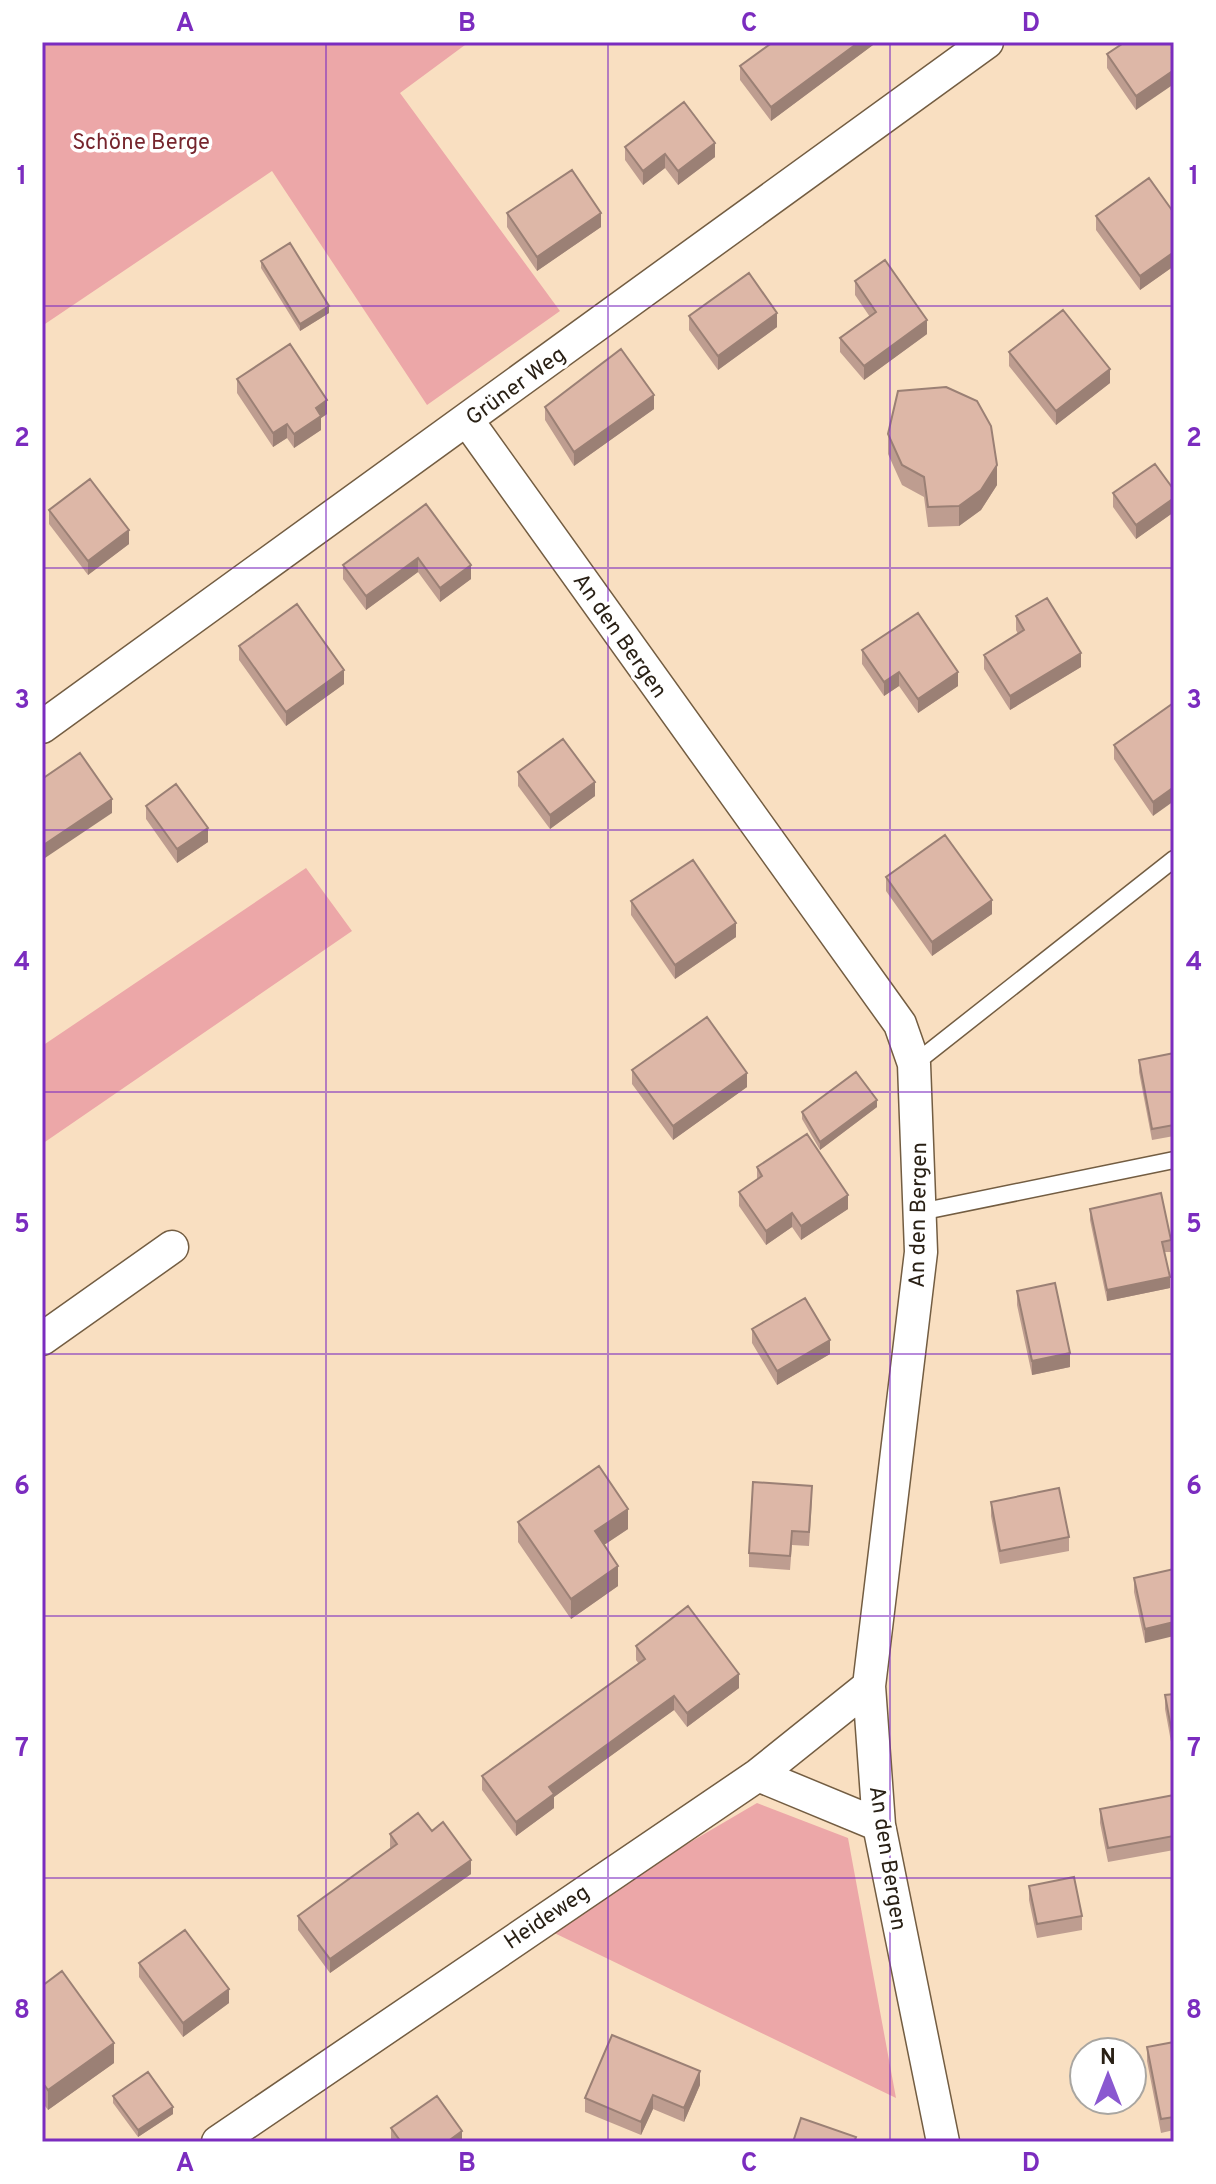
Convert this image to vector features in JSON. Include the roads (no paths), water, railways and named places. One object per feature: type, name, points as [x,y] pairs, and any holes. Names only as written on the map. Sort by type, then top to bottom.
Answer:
[{"type":"street","name":"Grüner Weg","points":[[42,727],[987,42]]},
{"type":"street","name":"An den Bergen","points":[[467,420],[900,1024],[914,1064],[921,1252],[869,1686],[879,1825],[943,2142]]},
{"type":"street","points":[[42,1339],[172,1247]]},
{"type":"street","name":"Heideweg","points":[[218,2142],[758,1775],[869,1686]]},
{"type":"street","points":[[758,1775],[879,1825]]},
{"type":"lane","points":[[914,1064],[1174,859]]},
{"type":"lane","points":[[920,1212],[1174,1160]]},
{"type":"park label","name":"Schöne Berge","points":[[141,141]]}]
